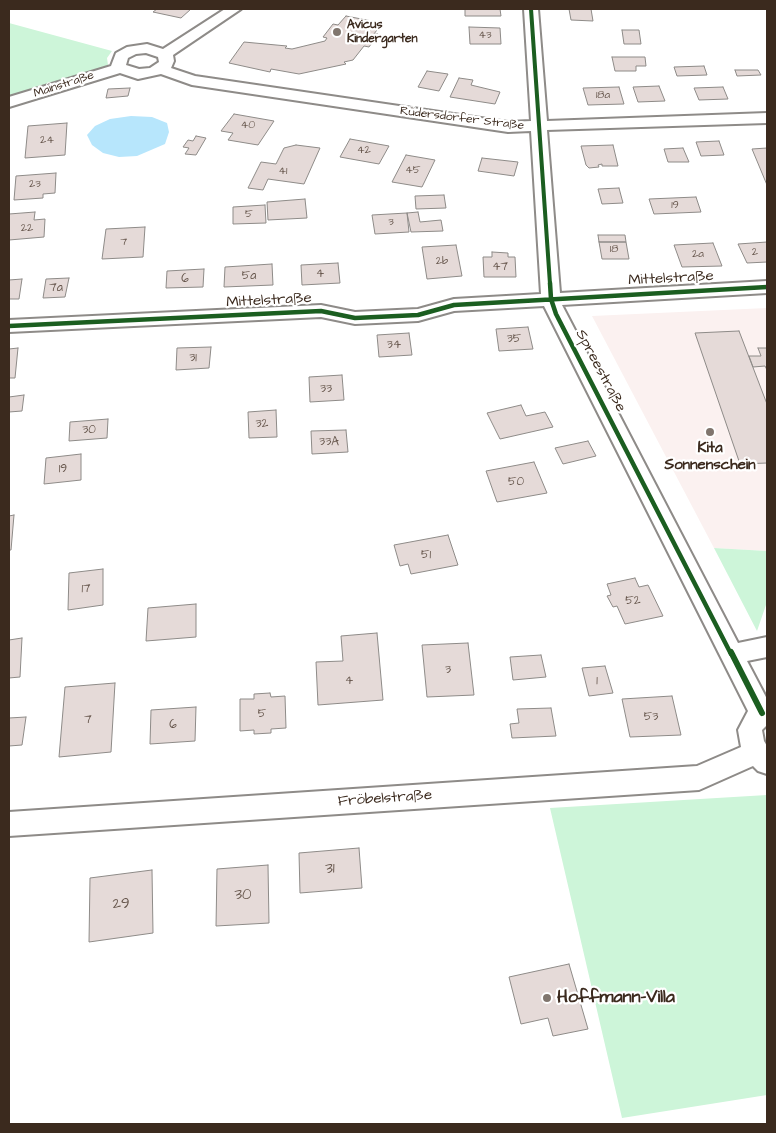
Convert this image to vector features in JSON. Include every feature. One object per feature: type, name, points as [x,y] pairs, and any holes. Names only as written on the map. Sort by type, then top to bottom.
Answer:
[{"type":"street","points":[[120,68],[138,74],[162,61],[234,9]]},
{"type":"street","name":"Spreestraße","points":[[531,9],[551,299],[556,314],[731,654],[765,713],[755,720],[750,730],[751,741],[762,758]]},
{"type":"street","name":"Rüdersdorfer Straße","points":[[120,68],[118,64],[121,56],[132,50],[154,49],[162,61],[192,80],[508,126],[767,118]]},
{"type":"street","name":"Mainstraße","points":[[9,102],[120,68]]},
{"type":"street","name":"Mittelstraße","points":[[9,326],[321,311],[355,318],[418,316],[454,304],[767,287]]},
{"type":"street","points":[[731,654],[767,647]]},
{"type":"street","name":"Fröbelstraße","points":[[9,824],[699,778],[762,758]]},
{"type":"shaded area","name":"Kita Sonnenschein","points":[[767,308],[767,551],[714,548],[592,316]]},
{"type":"green space","points":[[9,23],[112,51],[107,58],[108,65],[85,74],[9,96]]},
{"type":"green space","points":[[714,548],[767,551],[767,602],[757,631]]},
{"type":"green space","points":[[767,795],[767,1095],[622,1118],[550,808]]},
{"type":"water","points":[[131,116],[152,117],[167,123],[169,132],[165,144],[137,156],[119,157],[103,153],[92,145],[87,135],[95,126],[110,119]]},
{"type":"building","points":[[157,9],[191,9],[181,18],[153,12]]},
{"type":"building","points":[[465,9],[500,9],[501,16],[465,16]]},
{"type":"building","points":[[569,9],[591,9],[593,21],[571,20]]},
{"type":"building","points":[[346,16],[382,23],[374,34],[378,34],[369,47],[364,46],[353,60],[344,62],[346,64],[299,74],[271,69],[270,72],[229,63],[244,42],[287,46],[285,48],[292,49],[325,41],[327,38],[323,37],[333,24],[338,25]]},
{"type":"building","points":[[469,27],[500,28],[501,44],[470,44]]},
{"type":"building","points":[[622,30],[639,30],[641,44],[624,44]]},
{"type":"building","points":[[612,57],[645,57],[646,66],[636,66],[636,71],[615,71]]},
{"type":"building","points":[[704,66],[707,75],[677,76],[674,67]]},
{"type":"building","points":[[735,70],[758,70],[761,75],[737,76]]},
{"type":"building","points":[[427,71],[448,74],[439,91],[418,87]]},
{"type":"building","points":[[459,78],[473,80],[471,85],[500,92],[495,104],[450,97]]},
{"type":"building","points":[[659,86],[665,101],[638,102],[633,87]]},
{"type":"building","points":[[619,87],[624,104],[588,105],[583,88]]},
{"type":"building","points":[[723,87],[728,99],[699,100],[694,88]]},
{"type":"building","points":[[130,88],[128,96],[106,98],[108,89]]},
{"type":"building","points":[[234,114],[274,121],[258,145],[228,140],[233,133],[221,131]]},
{"type":"building","points":[[67,123],[65,155],[25,158],[28,126]]},
{"type":"building","points":[[196,136],[206,138],[196,155],[185,154],[189,148],[183,147],[188,140],[193,141]]},
{"type":"building","points":[[350,139],[389,146],[379,164],[340,157]]},
{"type":"building","points":[[719,141],[724,155],[701,156],[696,142]]},
{"type":"building","points":[[296,145],[320,148],[304,184],[268,179],[263,190],[248,188],[261,162],[276,164],[284,148]]},
{"type":"building","points":[[613,145],[618,166],[602,166],[602,164],[598,165],[599,167],[589,168],[586,165],[581,146]]},
{"type":"building","points":[[683,148],[689,162],[668,162],[664,149]]},
{"type":"building","points":[[767,148],[767,185],[752,149]]},
{"type":"building","points":[[406,155],[435,160],[422,187],[392,182]]},
{"type":"building","points":[[482,158],[518,162],[514,176],[478,171]]},
{"type":"building","points":[[56,173],[55,193],[43,194],[43,198],[14,200],[16,176]]},
{"type":"building","points":[[619,188],[623,203],[602,204],[598,189]]},
{"type":"building","points":[[444,195],[446,208],[416,209],[415,196]]},
{"type":"building","points":[[696,197],[701,212],[654,214],[649,199]]},
{"type":"building","points":[[305,199],[307,218],[268,220],[267,202]]},
{"type":"building","points":[[265,205],[266,223],[233,224],[233,207]]},
{"type":"building","points":[[35,212],[34,220],[45,219],[44,237],[9,240],[9,214]]},
{"type":"building","points":[[418,212],[420,222],[441,220],[443,231],[411,232],[407,213]]},
{"type":"building","points":[[407,213],[409,232],[375,234],[372,215]]},
{"type":"building","points":[[145,227],[143,257],[102,259],[106,229]]},
{"type":"building","points":[[598,235],[625,235],[626,242],[599,242]]},
{"type":"building","points":[[599,242],[626,242],[629,259],[602,259]]},
{"type":"building","points":[[767,242],[767,262],[747,263],[738,244]]},
{"type":"building","points":[[713,243],[722,266],[682,267],[674,245]]},
{"type":"building","points":[[456,245],[462,276],[427,279],[422,247]]},
{"type":"building","points":[[492,252],[508,253],[508,257],[515,257],[516,277],[484,277],[483,257],[492,257]]},
{"type":"building","points":[[338,263],[340,283],[302,285],[301,265]]},
{"type":"building","points":[[272,264],[273,285],[224,287],[225,267]]},
{"type":"building","points":[[204,269],[203,287],[166,288],[167,271]]},
{"type":"building","points":[[69,278],[65,297],[43,298],[46,279]]},
{"type":"building","points":[[22,279],[19,299],[9,299],[9,280]]},
{"type":"building","points":[[528,327],[533,349],[499,351],[496,329]]},
{"type":"building","points":[[739,331],[767,404],[767,463],[740,464],[695,333]]},
{"type":"building","points":[[409,333],[412,355],[379,357],[377,335]]},
{"type":"building","points":[[211,347],[209,368],[176,370],[177,348]]},
{"type":"building","points":[[18,348],[15,378],[9,378],[9,349]]},
{"type":"building","points":[[758,348],[767,348],[767,370],[765,366],[753,367],[749,356],[761,356]]},
{"type":"building","points":[[342,375],[344,400],[310,402],[309,377]]},
{"type":"building","points":[[24,395],[22,411],[9,412],[9,397]]},
{"type":"building","points":[[521,405],[526,416],[545,412],[553,427],[500,439],[487,413]]},
{"type":"building","points":[[276,410],[277,437],[249,438],[248,412]]},
{"type":"building","points":[[108,419],[107,438],[69,441],[70,422]]},
{"type":"building","points":[[346,430],[348,452],[312,454],[311,431]]},
{"type":"building","points":[[588,441],[596,456],[563,464],[555,448]]},
{"type":"building","points":[[81,454],[81,480],[44,484],[46,458]]},
{"type":"building","points":[[534,462],[547,493],[497,502],[486,471]]},
{"type":"building","points":[[14,515],[11,550],[9,550],[9,516]]},
{"type":"building","points":[[448,535],[458,565],[411,574],[408,564],[400,566],[394,545]]},
{"type":"building","points":[[103,569],[103,605],[68,610],[69,573]]},
{"type":"building","points":[[635,578],[639,587],[648,585],[663,616],[625,624],[617,606],[613,607],[607,596],[611,595],[607,584]]},
{"type":"building","points":[[196,604],[196,637],[146,641],[148,608]]},
{"type":"building","points":[[377,633],[383,700],[318,705],[316,662],[343,661],[341,636]]},
{"type":"building","points":[[22,638],[20,677],[9,678],[9,640]]},
{"type":"building","points":[[468,643],[474,695],[427,697],[422,645]]},
{"type":"building","points":[[541,655],[546,677],[513,680],[510,657]]},
{"type":"building","points":[[605,666],[613,693],[589,696],[582,668]]},
{"type":"building","points":[[115,683],[111,752],[59,757],[65,687]]},
{"type":"building","points":[[270,693],[271,697],[285,696],[286,728],[271,729],[271,733],[254,734],[254,730],[240,731],[240,699],[254,699],[254,694]]},
{"type":"building","points":[[672,696],[681,735],[630,737],[622,699]]},
{"type":"building","points":[[196,707],[195,741],[150,744],[151,710]]},
{"type":"building","points":[[551,708],[556,736],[512,738],[510,724],[519,723],[517,709]]},
{"type":"building","points":[[26,717],[22,745],[9,746],[9,718]]},
{"type":"building","points":[[359,848],[362,888],[300,893],[299,853]]},
{"type":"building","points":[[268,865],[269,923],[216,926],[217,869]]},
{"type":"building","points":[[152,870],[153,933],[89,942],[90,878]]},
{"type":"building","name":"Hoffmann-Villa","points":[[569,964],[588,1029],[553,1036],[548,1018],[521,1024],[509,977]]},
{"type":"cycle path","points":[[531,9],[551,299],[556,314],[762,713]]},
{"type":"cycle path","points":[[9,326],[321,311],[355,318],[418,315],[454,305],[767,287]]},
{"type":"place","name":"Avicus Kindergarten","points":[[337,32]]},
{"type":"place","name":"Kita Sonnenschein","points":[[710,432]]},
{"type":"place","name":"Hoffmann-Villa","points":[[547,998]]}]
